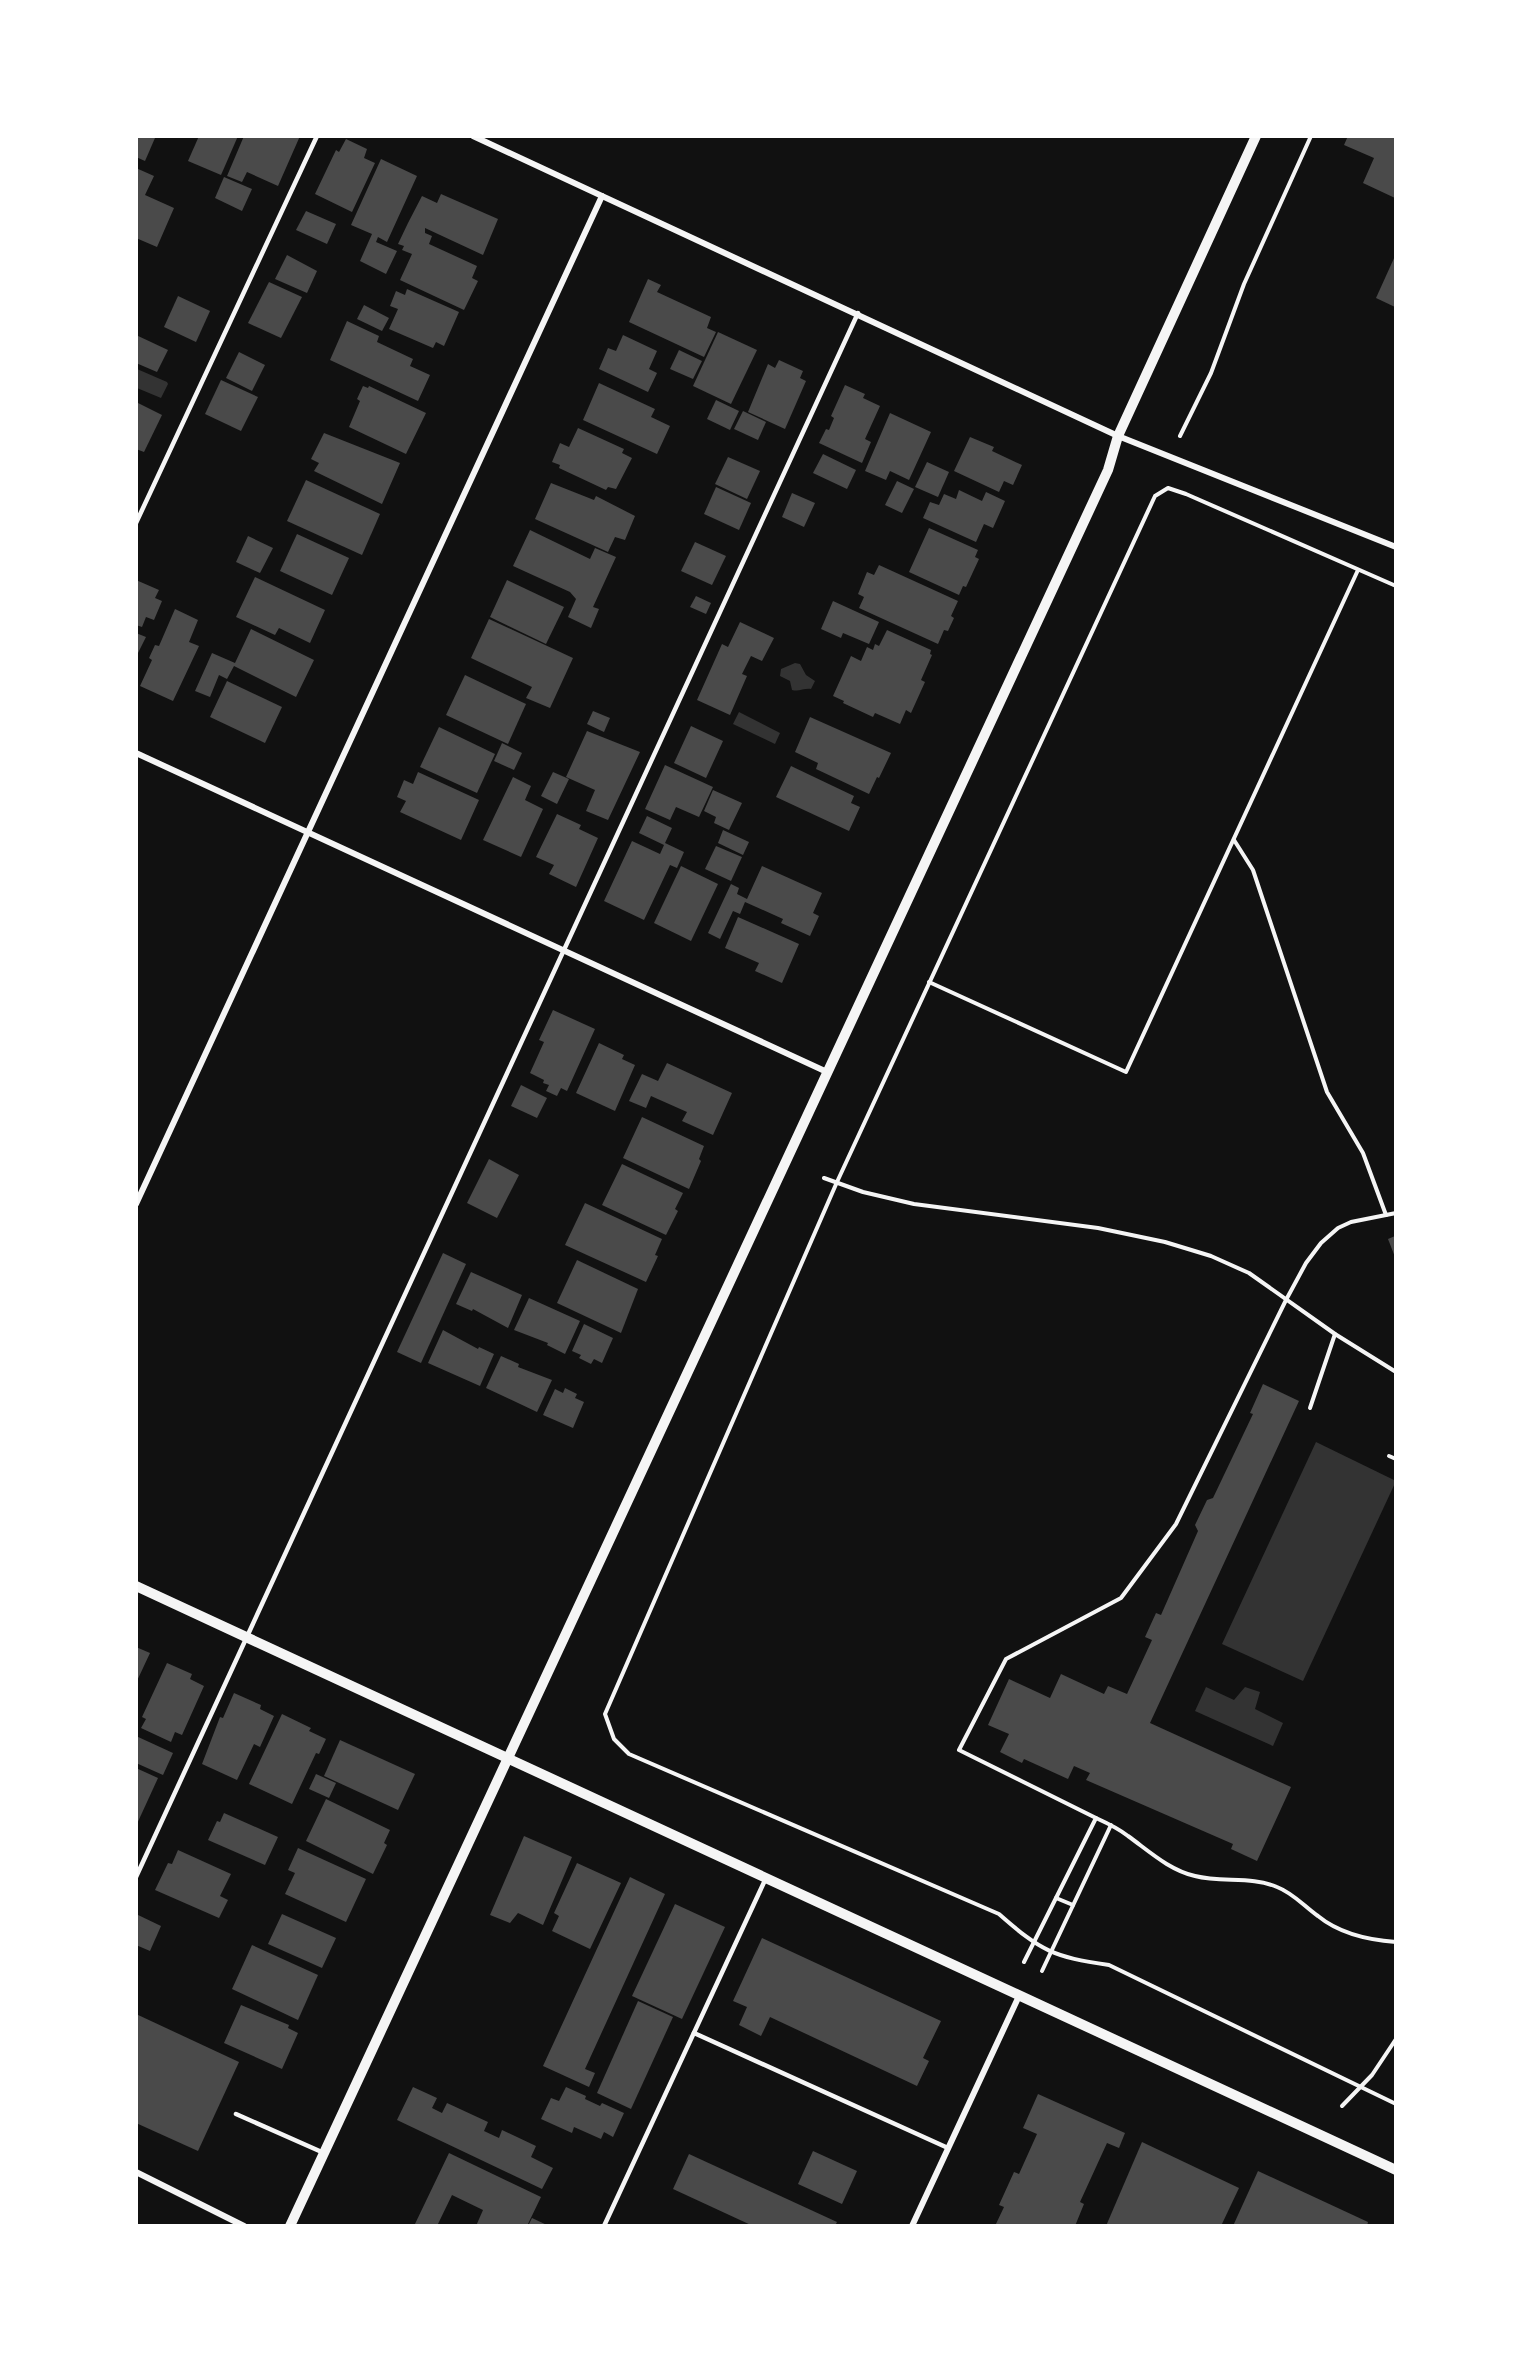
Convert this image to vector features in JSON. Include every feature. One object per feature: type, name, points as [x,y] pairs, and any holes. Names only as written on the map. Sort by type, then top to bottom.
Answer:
[{"type":"street","points":[[473,136],[1118,436],[1395,547]]},
{"type":"street","points":[[290,2226],[1108,470],[1118,436],[1256,136]]},
{"type":"street","points":[[136,1204],[602,195]]},
{"type":"street","points":[[136,753],[827,1072]]},
{"type":"street","points":[[136,1586],[1395,2170]]},
{"type":"street","points":[[912,2226],[1019,1996]]},
{"type":"street","points":[[136,2172],[244,2226]]},
{"type":"lane","points":[[136,523],[317,136]]},
{"type":"lane","points":[[136,1877],[858,314]]},
{"type":"lane","points":[[604,2226],[766,1878]]},
{"type":"lane","points":[[694,2033],[948,2148]]},
{"type":"lane","points":[[236,2114],[324,2153]]},
{"type":"path","points":[[1180,436],[1211,373],[1261,245],[1311,136]]},
{"type":"path","points":[[1395,586],[1186,494],[1167,488],[1155,496],[837,1182],[605,1714],[614,1739],[629,1754],[999,1914],[1034,1943],[1051,1953],[1070,1959],[1108,1965],[1395,2104]]},
{"type":"path","points":[[929,982],[1126,1072],[1358,570]]},
{"type":"path","points":[[1234,840],[1253,870],[1327,1092],[1363,1153],[1386,1215]]},
{"type":"path","points":[[824,1178],[863,1192],[914,1204],[1075,1224],[1165,1242],[1211,1256],[1249,1273],[1335,1334],[1395,1372]]},
{"type":"path","points":[[1395,1213],[1351,1222],[1329,1235],[1313,1252],[1286,1300],[1176,1524],[1121,1598],[1006,1659],[959,1750],[1111,1825],[1160,1860],[1184,1873],[1206,1878],[1252,1880],[1277,1887],[1288,1892],[1329,1924],[1343,1931],[1371,1940],[1395,1942]]},
{"type":"path","points":[[1310,1408],[1335,1334]]},
{"type":"path","points":[[1389,1456],[1395,1458]]},
{"type":"path","points":[[1024,1962],[1096,1818]]},
{"type":"path","points":[[1042,1971],[1111,1825]]},
{"type":"path","points":[[1056,1898],[1073,1905]]},
{"type":"path","points":[[1342,2106],[1372,2074],[1395,2039]]},
{"type":"shaded area","points":[[137,369],[167,382],[161,398],[137,388]]},
{"type":"shaded area","points":[[795,663],[800,664],[806,675],[815,681],[811,689],[792,690],[790,681],[780,676],[781,669]]},
{"type":"shaded area","points":[[739,712],[780,733],[775,744],[733,724]]},
{"type":"shaded area","points":[[1316,1442],[1396,1481],[1303,1681],[1222,1644]]},
{"type":"shaded area","points":[[1206,1687],[1234,1700],[1245,1687],[1260,1692],[1255,1709],[1283,1723],[1273,1746],[1195,1711]]},
{"type":"building","points":[[136,136],[155,138],[145,161],[136,157]]},
{"type":"building","points":[[199,136],[238,136],[221,175],[188,161]]},
{"type":"building","points":[[244,136],[300,136],[278,186],[247,172],[242,182],[227,176]]},
{"type":"building","points":[[1348,136],[1395,136],[1395,198],[1363,183],[1374,158],[1344,145]]},
{"type":"building","points":[[346,139],[367,149],[364,158],[375,163],[352,212],[315,194],[336,150],[339,152]]},
{"type":"building","points":[[381,159],[417,176],[387,242],[378,237],[376,242],[397,251],[386,274],[360,261],[372,234],[351,225]]},
{"type":"building","points":[[136,168],[154,176],[145,195],[174,208],[157,247],[136,238]]},
{"type":"building","points":[[224,177],[252,189],[242,211],[215,198]]},
{"type":"building","points":[[441,194],[498,219],[483,255],[425,228],[425,233],[432,236],[429,244],[477,266],[472,278],[478,281],[464,310],[400,280],[412,254],[402,250],[404,246],[398,244],[408,223],[422,196],[437,203]]},
{"type":"building","points":[[306,211],[336,224],[327,244],[296,230]]},
{"type":"building","points":[[287,255],[317,271],[307,293],[275,279]]},
{"type":"building","points":[[1395,256],[1395,307],[1376,298]]},
{"type":"building","points":[[648,279],[661,285],[657,292],[711,317],[707,328],[716,332],[704,357],[629,322]]},
{"type":"building","points":[[269,282],[302,297],[281,338],[248,323]]},
{"type":"building","points":[[407,289],[459,312],[444,346],[436,342],[433,348],[389,329],[398,309],[390,306],[396,291],[405,295]]},
{"type":"building","points":[[178,296],[210,311],[196,342],[164,327]]},
{"type":"building","points":[[364,305],[389,318],[382,331],[357,319]]},
{"type":"building","points":[[347,321],[379,336],[377,342],[413,359],[410,366],[430,375],[418,401],[330,360]]},
{"type":"building","points":[[718,332],[757,350],[731,404],[693,386]]},
{"type":"building","points":[[136,335],[168,350],[157,372],[136,363]]},
{"type":"building","points":[[623,335],[657,351],[649,369],[657,373],[648,392],[599,369],[608,348],[616,351]]},
{"type":"building","points":[[679,350],[702,361],[693,379],[670,369]]},
{"type":"building","points":[[239,352],[265,365],[252,391],[226,378]]},
{"type":"building","points":[[779,360],[803,371],[800,378],[806,381],[785,429],[748,412],[768,364],[775,368]]},
{"type":"building","points":[[221,380],[258,397],[241,431],[205,414]]},
{"type":"building","points":[[599,383],[655,409],[651,417],[670,426],[657,454],[583,420]]},
{"type":"building","points":[[845,385],[865,394],[863,398],[880,406],[865,439],[871,442],[862,463],[819,443],[826,429],[829,430],[834,418],[831,416]]},
{"type":"building","points":[[363,386],[368,388],[369,386],[426,413],[406,454],[349,427],[360,401],[357,399]]},
{"type":"building","points":[[716,400],[739,411],[730,430],[707,419]]},
{"type":"building","points":[[136,402],[162,415],[144,452],[136,449]]},
{"type":"building","points":[[743,411],[766,422],[758,440],[734,429]]},
{"type":"building","points":[[890,413],[931,432],[909,480],[890,471],[886,480],[865,471]]},
{"type":"building","points":[[578,428],[624,449],[622,453],[632,458],[616,489],[608,487],[606,490],[559,468],[560,465],[552,462],[560,443],[569,447]]},
{"type":"building","points":[[324,433],[400,463],[382,504],[314,471],[319,463],[311,459]]},
{"type":"building","points":[[970,437],[994,447],[992,451],[1022,465],[1013,485],[1004,481],[999,492],[954,471]]},
{"type":"building","points":[[823,454],[856,470],[847,489],[813,473]]},
{"type":"building","points":[[728,457],[760,471],[747,499],[715,484]]},
{"type":"building","points":[[927,462],[949,472],[938,497],[915,487]]},
{"type":"building","points":[[306,480],[380,514],[362,555],[287,521]]},
{"type":"building","points":[[897,481],[914,489],[902,513],[885,505]]},
{"type":"building","points":[[551,483],[594,500],[596,496],[635,516],[625,540],[615,537],[608,552],[535,519]]},
{"type":"building","points":[[716,487],[751,503],[739,530],[704,514]]},
{"type":"building","points":[[959,490],[982,501],[986,492],[1005,501],[993,528],[984,524],[976,542],[923,518],[930,502],[939,505],[944,494],[956,499]]},
{"type":"building","points":[[792,493],[815,503],[804,527],[782,517]]},
{"type":"building","points":[[929,528],[978,550],[975,557],[979,559],[966,587],[963,586],[959,595],[909,572]]},
{"type":"building","points":[[530,530],[590,559],[595,548],[616,557],[593,607],[599,609],[591,628],[568,617],[576,599],[570,592],[513,566]]},
{"type":"building","points":[[297,534],[349,558],[332,595],[280,571]]},
{"type":"building","points":[[248,536],[273,548],[260,573],[236,562]]},
{"type":"building","points":[[695,542],[726,556],[712,585],[681,571]]},
{"type":"building","points":[[879,565],[958,601],[951,616],[954,618],[948,631],[944,630],[938,644],[859,608],[864,597],[858,594],[867,572],[874,575]]},
{"type":"building","points":[[255,577],[325,610],[310,643],[279,628],[275,635],[236,617]]},
{"type":"building","points":[[136,580],[159,590],[155,598],[162,601],[154,620],[146,617],[142,627],[136,625]]},
{"type":"building","points":[[507,580],[564,607],[546,644],[490,617]]},
{"type":"building","points":[[696,596],[711,603],[706,614],[690,607]]},
{"type":"building","points":[[833,601],[879,622],[869,644],[843,633],[841,638],[821,629]]},
{"type":"building","points":[[175,609],[198,620],[189,642],[199,646],[173,701],[140,686],[152,660],[149,658],[155,645],[159,646]]},
{"type":"building","points":[[489,619],[573,658],[550,708],[526,698],[532,687],[471,658]]},
{"type":"building","points":[[740,622],[774,638],[762,661],[751,656],[742,674],[747,676],[730,715],[697,700],[722,644],[728,647]]},
{"type":"building","points":[[251,629],[314,660],[296,697],[234,666],[227,679],[219,675],[210,697],[195,691],[212,653],[235,663]]},
{"type":"building","points":[[887,630],[931,650],[932,655],[921,680],[925,682],[911,713],[906,710],[900,724],[875,713],[873,717],[833,696],[851,656],[861,661],[867,647],[873,650],[875,644],[879,646]]},
{"type":"building","points":[[136,633],[146,637],[136,657]]},
{"type":"building","points":[[465,675],[526,704],[508,744],[446,715]]},
{"type":"building","points":[[227,681],[282,707],[265,743],[210,717]]},
{"type":"building","points":[[593,711],[610,718],[604,732],[587,724]]},
{"type":"building","points":[[810,717],[891,753],[869,794],[816,769],[818,763],[795,752]]},
{"type":"building","points":[[691,726],[723,741],[706,778],[674,763]]},
{"type":"building","points":[[439,727],[495,754],[477,793],[420,767]]},
{"type":"building","points":[[587,731],[640,752],[608,820],[586,811],[595,790],[566,777]]},
{"type":"building","points":[[502,743],[522,753],[514,770],[494,761]]},
{"type":"building","points":[[665,765],[713,787],[699,817],[676,807],[670,820],[645,809]]},
{"type":"building","points":[[791,766],[854,796],[851,803],[860,807],[849,831],[776,797]]},
{"type":"building","points":[[418,772],[479,800],[461,840],[400,812],[406,801],[397,797],[404,780],[413,784]]},
{"type":"building","points":[[553,772],[569,779],[557,804],[541,796]]},
{"type":"building","points":[[513,777],[531,786],[525,800],[543,809],[521,857],[483,840]]},
{"type":"building","points":[[713,790],[742,803],[729,830],[714,823],[716,817],[704,811]]},
{"type":"building","points":[[557,814],[581,825],[579,829],[598,838],[576,887],[549,874],[554,865],[536,857]]},
{"type":"building","points":[[647,816],[672,828],[665,843],[684,852],[677,868],[670,865],[644,920],[604,901],[632,841],[660,854],[664,845],[639,833]]},
{"type":"building","points":[[723,830],[749,842],[743,855],[718,843]]},
{"type":"building","points":[[716,846],[742,857],[731,881],[705,869]]},
{"type":"building","points":[[681,866],[718,884],[691,941],[654,923]]},
{"type":"building","points":[[762,866],[822,893],[813,913],[819,916],[810,936],[781,923],[783,919],[745,902],[740,914],[733,911],[720,939],[708,933],[731,884],[739,888],[737,894],[747,899]]},
{"type":"building","points":[[738,917],[799,944],[782,983],[755,971],[759,963],[725,948]]},
{"type":"building","points":[[553,1010],[595,1029],[567,1091],[561,1088],[557,1096],[546,1091],[549,1085],[543,1083],[544,1080],[530,1073],[544,1042],[539,1040]]},
{"type":"building","points":[[599,1043],[624,1055],[622,1059],[635,1065],[615,1111],[576,1093]]},
{"type":"building","points":[[667,1063],[732,1093],[713,1135],[682,1121],[687,1112],[651,1096],[646,1108],[629,1101],[642,1074],[658,1081]]},
{"type":"building","points":[[521,1085],[547,1098],[537,1118],[511,1106]]},
{"type":"building","points":[[642,1117],[704,1146],[699,1159],[701,1161],[689,1189],[623,1158]]},
{"type":"building","points":[[489,1159],[519,1175],[497,1218],[467,1203]]},
{"type":"building","points":[[622,1164],[683,1193],[675,1209],[678,1211],[666,1235],[602,1205]]},
{"type":"building","points":[[585,1203],[662,1239],[655,1255],[658,1256],[646,1282],[565,1245]]},
{"type":"building","points":[[1395,1236],[1395,1257],[1388,1239]]},
{"type":"building","points":[[443,1253],[466,1264],[421,1363],[397,1352]]},
{"type":"building","points":[[577,1260],[638,1289],[621,1333],[557,1303]]},
{"type":"building","points":[[471,1272],[522,1295],[508,1328],[473,1309],[472,1311],[456,1304]]},
{"type":"building","points":[[529,1298],[580,1321],[565,1354],[547,1345],[548,1343],[514,1330]]},
{"type":"building","points":[[584,1324],[613,1338],[602,1363],[594,1359],[591,1364],[579,1358],[581,1355],[572,1351]]},
{"type":"building","points":[[443,1330],[478,1349],[479,1347],[494,1354],[480,1386],[428,1363]]},
{"type":"building","points":[[501,1356],[519,1364],[518,1367],[552,1380],[537,1412],[486,1388]]},
{"type":"building","points":[[1263,1384],[1299,1401],[1150,1723],[1291,1787],[1257,1861],[1231,1849],[1233,1844],[1086,1780],[1090,1773],[1074,1766],[1068,1779],[1024,1759],[1022,1763],[1000,1752],[1009,1734],[988,1725],[1009,1679],[1050,1698],[1061,1674],[1104,1694],[1108,1686],[1127,1694],[1152,1640],[1145,1637],[1156,1613],[1161,1615],[1198,1531],[1195,1525],[1207,1500],[1213,1498],[1253,1414],[1250,1413]]},
{"type":"building","points":[[565,1388],[577,1394],[575,1398],[584,1402],[573,1428],[543,1415],[555,1389],[563,1393]]},
{"type":"building","points":[[136,1647],[150,1653],[136,1683]]},
{"type":"building","points":[[167,1663],[192,1674],[190,1679],[204,1686],[182,1735],[175,1732],[171,1742],[141,1728],[146,1719],[142,1717]]},
{"type":"building","points":[[234,1693],[261,1705],[260,1709],[274,1716],[260,1747],[254,1744],[237,1780],[202,1764],[220,1717],[223,1718]]},
{"type":"building","points":[[282,1714],[311,1728],[309,1731],[326,1739],[319,1754],[316,1753],[292,1804],[249,1784]]},
{"type":"building","points":[[136,1736],[173,1753],[163,1775],[136,1763]]},
{"type":"building","points":[[340,1740],[415,1774],[398,1810],[324,1776]]},
{"type":"building","points":[[136,1768],[158,1778],[136,1826]]},
{"type":"building","points":[[316,1774],[336,1783],[329,1798],[309,1789]]},
{"type":"building","points":[[326,1799],[390,1830],[384,1843],[387,1845],[373,1874],[306,1841]]},
{"type":"building","points":[[224,1813],[278,1837],[265,1865],[208,1840],[217,1821],[220,1822]]},
{"type":"building","points":[[524,1836],[572,1857],[543,1925],[518,1913],[510,1923],[490,1915]]},
{"type":"building","points":[[298,1848],[366,1879],[346,1922],[285,1894],[295,1873],[288,1870]]},
{"type":"building","points":[[178,1850],[231,1874],[220,1896],[228,1900],[219,1918],[155,1890],[168,1863],[172,1864]]},
{"type":"building","points":[[577,1863],[621,1883],[590,1949],[552,1931],[559,1916],[554,1913]]},
{"type":"building","points":[[630,1877],[665,1894],[585,2069],[595,2073],[589,2087],[543,2066]]},
{"type":"building","points":[[675,1904],[725,1927],[682,2019],[632,1996]]},
{"type":"building","points":[[136,1914],[161,1926],[150,1951],[136,1945]]},
{"type":"building","points":[[282,1914],[336,1938],[322,1968],[268,1944]]},
{"type":"building","points":[[762,1938],[941,2021],[923,2058],[929,2061],[917,2086],[770,2017],[761,2036],[739,2025],[747,2007],[733,2001]]},
{"type":"building","points":[[252,1945],[318,1975],[298,2020],[232,1989]]},
{"type":"building","points":[[638,2001],[673,2017],[631,2109],[597,2093]]},
{"type":"building","points":[[241,2005],[289,2025],[288,2028],[298,2033],[282,2069],[224,2043]]},
{"type":"building","points":[[136,2014],[239,2062],[198,2151],[136,2123]]},
{"type":"building","points":[[413,2087],[437,2098],[432,2108],[442,2113],[447,2103],[488,2122],[484,2131],[499,2138],[502,2130],[536,2146],[531,2157],[553,2168],[542,2189],[397,2120]]},
{"type":"building","points":[[566,2087],[586,2096],[585,2099],[600,2106],[602,2103],[624,2113],[613,2137],[604,2132],[601,2139],[574,2127],[572,2133],[541,2119],[551,2098],[559,2101]]},
{"type":"building","points":[[1038,2094],[1125,2133],[1119,2148],[1107,2143],[1080,2202],[1084,2204],[1075,2226],[995,2226],[1004,2207],[999,2205],[1014,2172],[1019,2174],[1037,2134],[1023,2128]]},
{"type":"building","points":[[1142,2142],[1239,2188],[1221,2226],[1106,2226]]},
{"type":"building","points":[[813,2151],[857,2171],[842,2204],[798,2184]]},
{"type":"building","points":[[449,2153],[541,2197],[527,2226],[476,2226],[483,2210],[452,2195],[437,2226],[414,2226]]},
{"type":"building","points":[[689,2154],[837,2222],[835,2226],[753,2226],[673,2189]]},
{"type":"building","points":[[1258,2171],[1368,2222],[1367,2226],[1233,2226]]},
{"type":"building","points":[[532,2218],[549,2226],[528,2226]]}]
